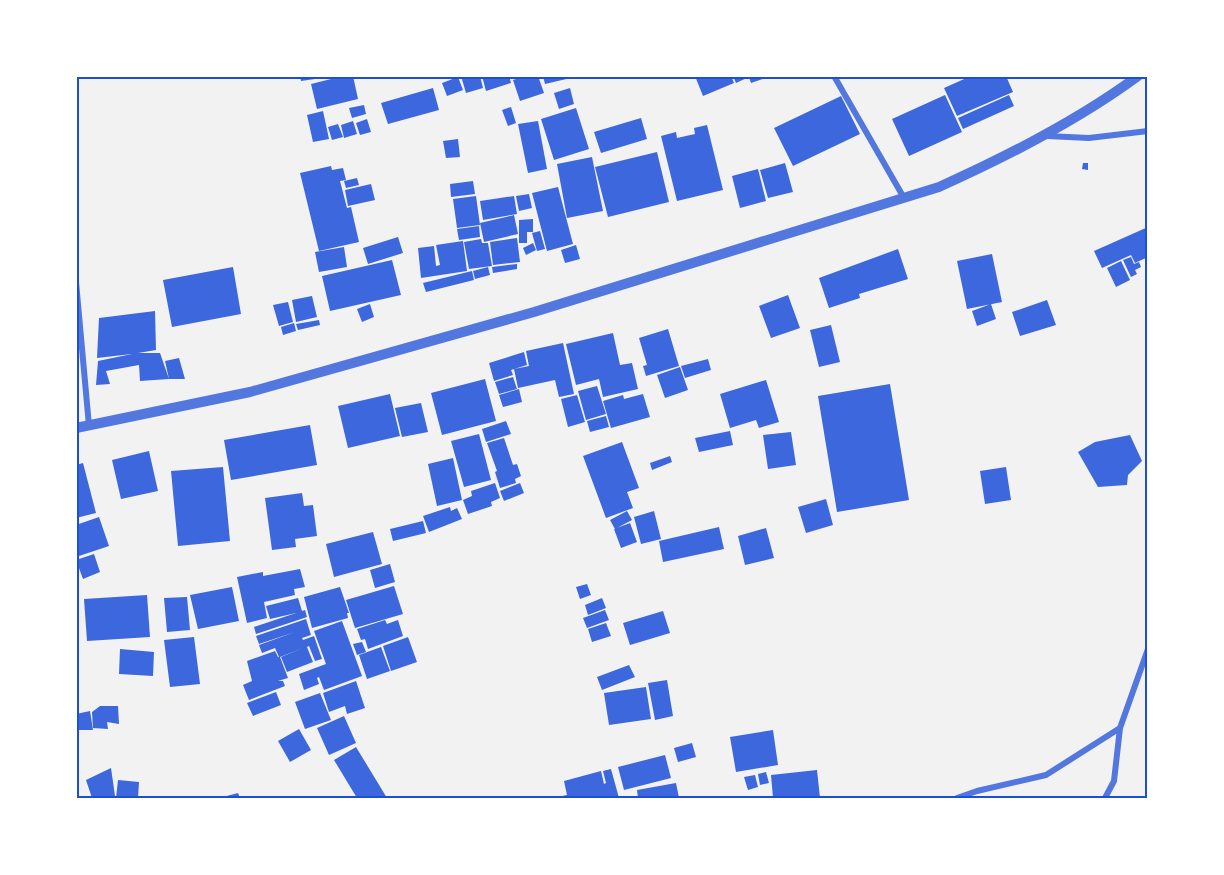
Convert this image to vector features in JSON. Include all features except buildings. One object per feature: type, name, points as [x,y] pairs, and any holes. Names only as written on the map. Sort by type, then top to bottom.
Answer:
[{"type":"street","points":[[834,76],[904,198]]},
{"type":"street","points":[[76,428],[250,392],[534,312],[939,187],[1043,136],[1138,76]]},
{"type":"street","points":[[1043,136],[1089,138],[1148,131]]},
{"type":"street","points":[[76,282],[89,426]]},
{"type":"street","points":[[1105,798],[1113,781],[1120,728],[1148,649]]},
{"type":"street","points":[[957,798],[1046,775],[1120,728]]}]
